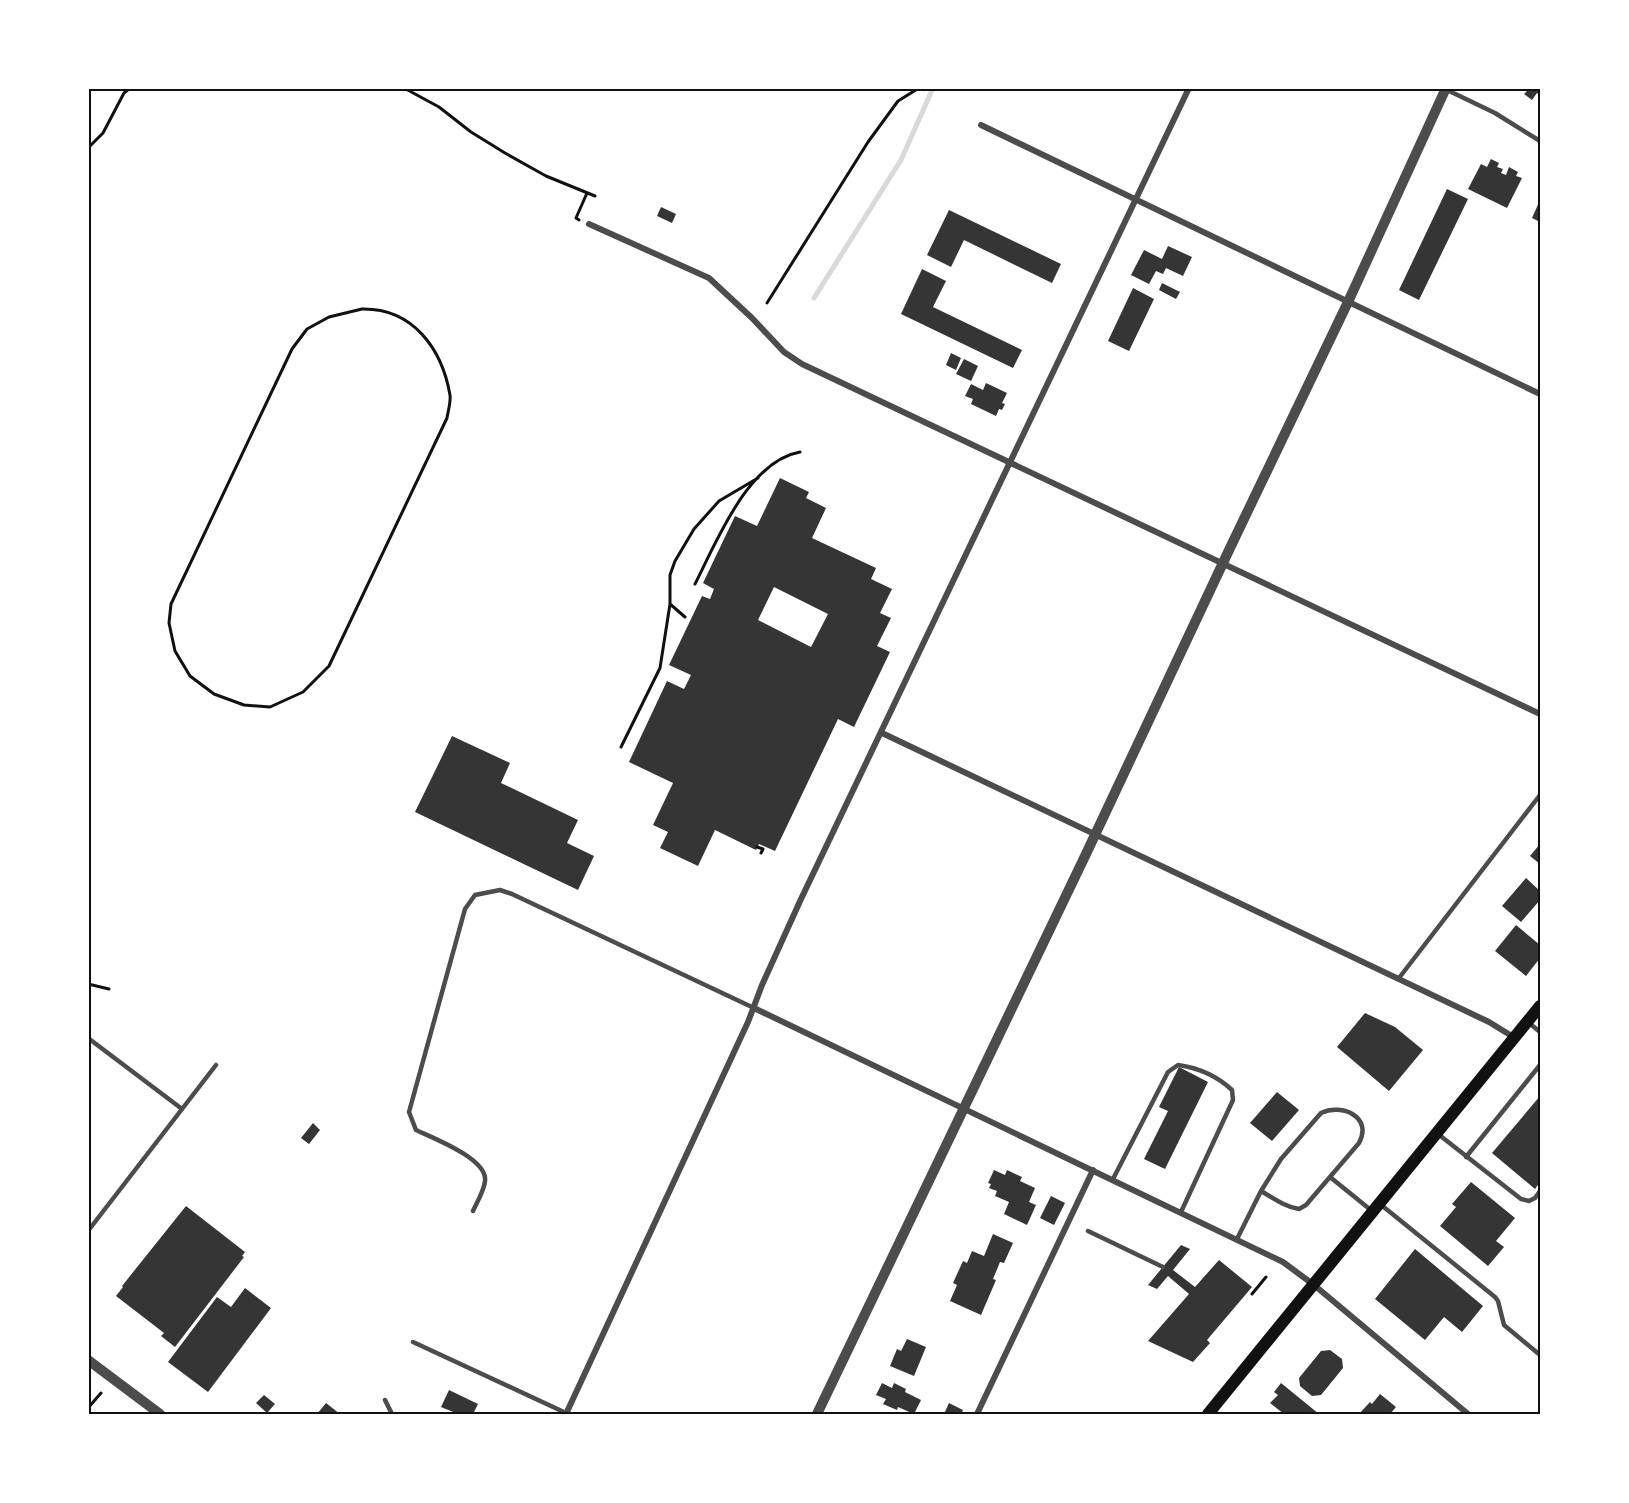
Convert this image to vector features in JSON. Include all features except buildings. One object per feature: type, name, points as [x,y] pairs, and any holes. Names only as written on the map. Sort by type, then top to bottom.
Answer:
[{"type":"main road","points":[[1208,1414],[1540,1006]]},
{"type":"street","points":[[567,1414],[754,1008],[793,918],[1188,89]]},
{"type":"street","points":[[817,1414],[1348,302],[1445,89]]},
{"type":"street","points":[[981,126],[1540,394]]},
{"type":"street","points":[[589,224],[709,278],[784,352],[802,364],[1540,714]]},
{"type":"street","points":[[882,733],[1399,978],[1489,1022],[1515,1038]]},
{"type":"street","points":[[754,1008],[1283,1262],[1314,1285],[1468,1414]]},
{"type":"street","points":[[977,1414],[1093,1170]]},
{"type":"street","points":[[88,1360],[160,1414]]},
{"type":"lane","points":[[1445,89],[1495,113],[1540,141]]},
{"type":"lane","points":[[1399,978],[1540,795]]},
{"type":"lane","points":[[472,1211],[486,1179],[483,1170],[475,1161],[416,1130],[410,1112],[465,909],[475,895],[500,890],[512,894],[754,1008]]},
{"type":"lane","points":[[1528,1022],[1540,1032]]},
{"type":"lane","points":[[88,1038],[182,1109]]},
{"type":"lane","points":[[88,1231],[216,1065]]},
{"type":"lane","points":[[1113,1179],[1168,1072],[1178,1065],[1193,1067],[1212,1074],[1232,1090],[1233,1100],[1181,1212]]},
{"type":"lane","points":[[1466,1157],[1540,1065]]},
{"type":"lane","points":[[1238,1239],[1261,1191],[1281,1159],[1321,1113],[1329,1109],[1340,1108],[1350,1112],[1358,1119],[1363,1127],[1363,1135],[1306,1205],[1299,1209],[1285,1206],[1261,1191]]},
{"type":"lane","points":[[1437,1134],[1521,1199],[1529,1201],[1535,1198],[1540,1191]]},
{"type":"lane","points":[[1330,1177],[1377,1208],[1495,1297],[1504,1324],[1540,1355]]},
{"type":"lane","points":[[1088,1231],[1163,1267]]},
{"type":"lane","points":[[413,1342],[567,1414]]},
{"type":"lane","points":[[386,1400],[392,1414]]},
{"type":"path","points":[[88,148],[103,133],[124,93],[130,88]]},
{"type":"path","points":[[404,88],[439,107],[471,132],[505,153],[546,176],[595,196]]},
{"type":"path","points":[[767,303],[868,142],[898,101],[919,88]]},
{"type":"path","points":[[576,218],[587,193]]},
{"type":"path","points":[[362,309],[377,309],[395,314],[420,330],[440,361],[450,397],[447,418],[330,666],[303,692],[270,707],[244,705],[214,694],[190,676],[175,651],[169,623],[171,604],[292,349],[307,329],[329,317],[362,309]]},
{"type":"path","points":[[621,747],[660,668],[670,604],[670,575],[675,561],[694,529],[719,501],[758,478],[778,461],[800,452]]},
{"type":"path","points":[[695,584],[733,509],[758,478]]},
{"type":"path","points":[[670,604],[685,617]]},
{"type":"path","points":[[757,847],[763,849],[761,853]]},
{"type":"path","points":[[88,984],[109,989]]},
{"type":"path","points":[[1252,1294],[1266,1277]]},
{"type":"path","points":[[88,1408],[100,1392]]},
{"type":"waterway","points":[[814,298],[901,160],[933,88]]}]
